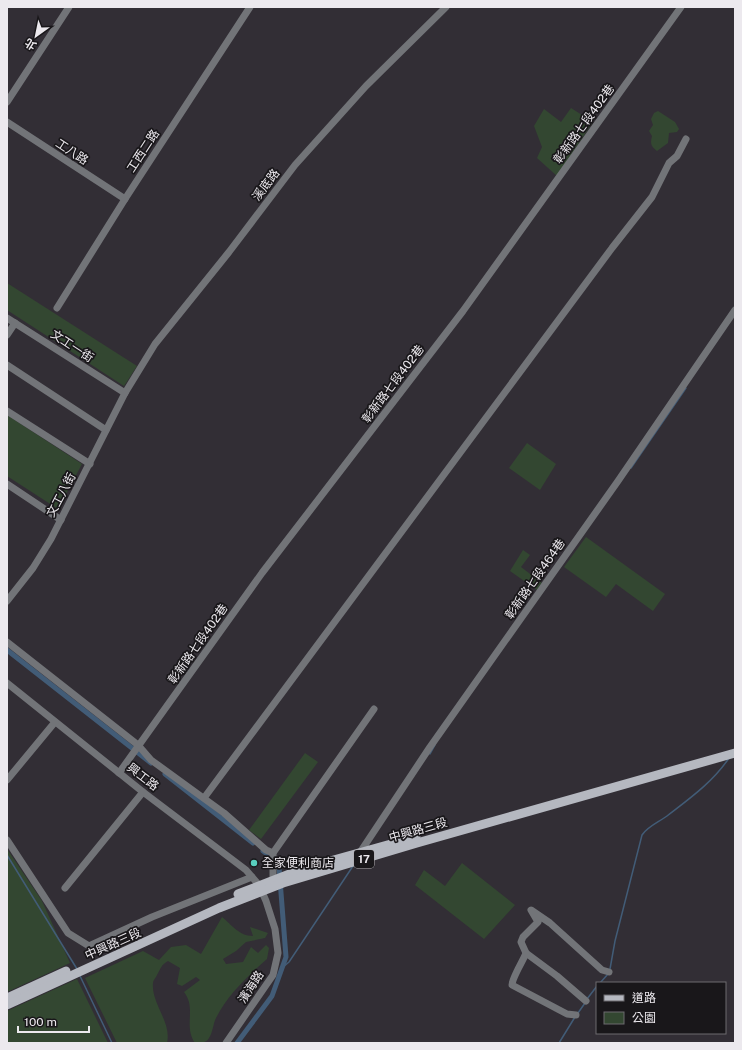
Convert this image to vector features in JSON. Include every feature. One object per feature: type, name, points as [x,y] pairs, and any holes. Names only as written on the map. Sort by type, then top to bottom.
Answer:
[{"type":"main road","name":"中興路三段","points":[[7,1005],[219,908],[273,880],[304,868],[587,791],[735,747]]},
{"type":"main road","name":"中興路三段","points":[[273,880],[354,861],[735,753]]},
{"type":"main road","name":"中興路三段","points":[[7,998],[260,888]]},
{"type":"street","points":[[7,102],[69,7]]},
{"type":"street","name":"工西二路","points":[[57,308],[250,7]]},
{"type":"street","name":"溪底路","points":[[125,393],[142,368],[155,344],[229,252],[295,165],[366,86],[446,7]]},
{"type":"street","name":"彰新路七段402巷","points":[[119,773],[262,573],[463,311],[681,7]]},
{"type":"street","name":"工八路","points":[[7,122],[125,200]]},
{"type":"street","points":[[204,798],[607,254],[652,197],[669,163],[677,156],[686,139]]},
{"type":"street","name":"彰新路七段464巷","points":[[354,861],[430,747],[618,481],[735,310]]},
{"type":"street","name":"文工一街","points":[[7,318],[125,393]]},
{"type":"street","points":[[7,335],[15,323]]},
{"type":"street","points":[[7,365],[106,430]]},
{"type":"street","name":"文工八街","points":[[7,601],[33,568],[61,520],[125,393]]},
{"type":"street","points":[[7,411],[90,464]]},
{"type":"street","points":[[7,484],[61,520]]},
{"type":"street","points":[[7,642],[138,745],[151,760],[224,813],[273,855]]},
{"type":"street","name":"興工路","points":[[7,683],[143,792],[237,862],[252,877],[260,888]]},
{"type":"street","points":[[273,880],[273,855],[374,709]]},
{"type":"street","points":[[7,780],[55,722]]},
{"type":"street","points":[[65,888],[143,792]]},
{"type":"street","points":[[7,840],[68,933],[89,946],[152,917],[252,877]]},
{"type":"street","name":"濱海路","points":[[226,1043],[273,975],[278,953],[275,929],[260,888]]},
{"type":"street","points":[[586,1001],[557,976],[526,953],[521,942],[523,937],[538,922],[531,910],[550,923],[602,970],[609,972]]},
{"type":"street","points":[[526,953],[522,964],[512,980],[512,985],[567,1014],[576,1015]]},
{"type":"green space","points":[[571,108],[593,122],[557,176],[537,158],[542,147],[534,126],[544,109],[561,122]]},
{"type":"green space","points":[[658,111],[675,122],[679,129],[677,132],[669,133],[668,143],[657,151],[653,148],[651,141],[652,136],[649,131],[653,125],[651,119],[654,113]]},
{"type":"green space","points":[[7,283],[137,366],[124,386],[7,310]]},
{"type":"green space","points":[[7,415],[82,464],[58,509],[7,476]]},
{"type":"green space","points":[[527,443],[556,464],[540,490],[509,468]]},
{"type":"green space","points":[[586,537],[665,594],[653,611],[616,584],[606,597],[564,567]]},
{"type":"green space","points":[[523,550],[530,555],[521,567],[542,583],[537,590],[510,571]]},
{"type":"green space","points":[[305,753],[318,762],[261,839],[249,830]]},
{"type":"green space","points":[[7,849],[42,901],[70,963],[7,992]]},
{"type":"green space","points":[[462,863],[515,905],[484,939],[415,885],[424,870],[445,886]]},
{"type":"green space","points":[[222,917],[236,930],[248,936],[253,936],[250,927],[268,933],[265,938],[246,942],[236,951],[223,959],[226,964],[243,962],[251,947],[258,953],[266,945],[269,948],[267,959],[226,1001],[216,1018],[208,1040],[195,1043],[190,1030],[190,1005],[184,992],[200,980],[196,977],[182,986],[177,984],[180,968],[168,961],[161,967],[153,981],[155,998],[167,1028],[167,1043],[117,1043],[85,978],[143,951],[159,960],[171,947],[186,945],[201,954]]},
{"type":"green space","points":[[77,979],[108,1043],[7,1043],[7,1011]]},
{"type":"waterway","points":[[631,468],[686,388]]},
{"type":"waterway","points":[[7,650],[151,763]]},
{"type":"waterway","points":[[430,754],[435,745]]},
{"type":"waterway","points":[[610,969],[615,941],[642,835],[650,827],[667,816],[700,790],[716,775],[729,758]]},
{"type":"waterway","points":[[165,774],[253,843]]},
{"type":"waterway","points":[[237,1043],[272,996],[286,957],[278,862],[263,851]]},
{"type":"waterway","points":[[7,855],[77,969]]},
{"type":"waterway","points":[[282,968],[289,962],[353,866]]},
{"type":"waterway","points":[[601,982],[608,974]]},
{"type":"waterway","points":[[80,976],[112,1043]]},
{"type":"waterway","points":[[587,999],[596,987]]},
{"type":"waterway","points":[[578,1013],[585,1003]]},
{"type":"waterway","points":[[559,1043],[575,1017]]},
{"type":"place","name":"全家便利商店","points":[[254,863]]}]
